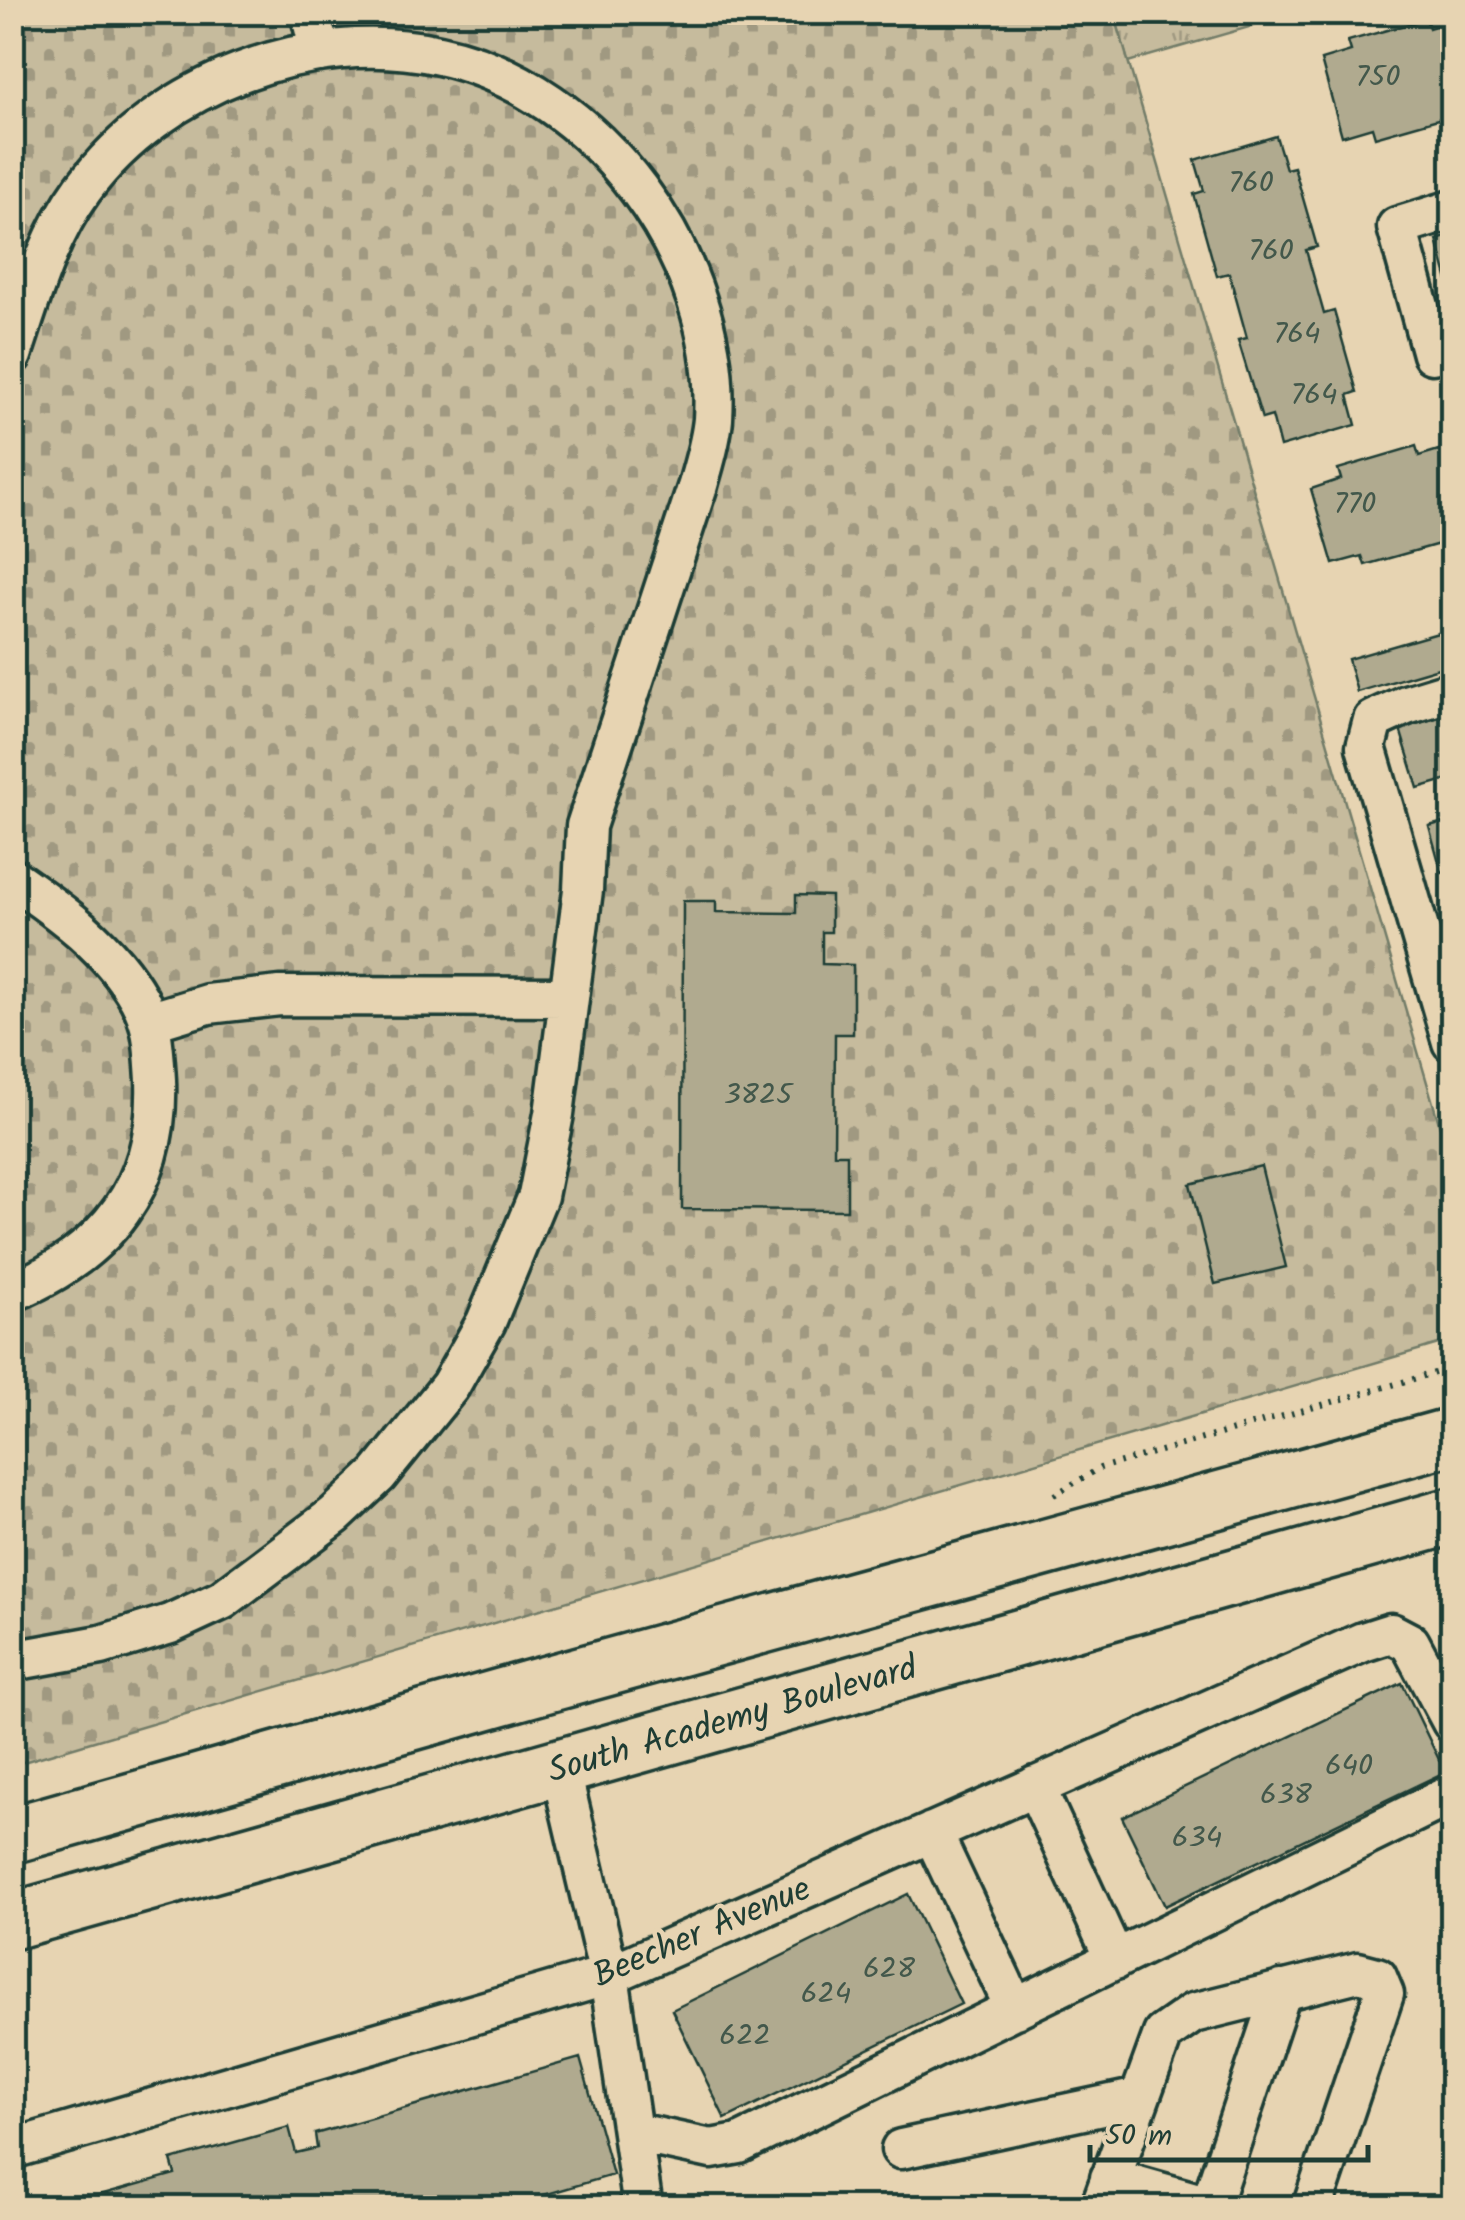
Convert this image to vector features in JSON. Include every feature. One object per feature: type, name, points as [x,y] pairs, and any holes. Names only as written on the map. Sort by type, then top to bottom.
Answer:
[{"type":"highway","points":[[12,1835],[1452,1436]]},
{"type":"highway","name":"South Academy Boulevard","points":[[12,1921],[1452,1516]]},
{"type":"street","points":[[310,12],[320,52]]},
{"type":"street","points":[[12,355],[55,233],[83,189],[117,149],[154,117],[195,94],[272,62],[320,52],[384,49],[442,55],[519,86],[553,105],[584,130],[642,193],[685,265],[712,375],[710,444],[586,826],[583,890],[554,1114],[538,1196],[486,1322],[450,1386],[378,1475],[336,1514],[222,1600],[170,1624],[101,1645],[12,1661]]},
{"type":"street","points":[[1452,210],[1396,227],[1432,354],[1452,348]]},
{"type":"street","points":[[1452,690],[1373,720],[1366,747],[1452,1042]]},
{"type":"street","points":[[12,878],[90,937],[140,1000],[154,1035],[156,1090],[154,1128],[142,1175],[124,1208],[103,1236],[76,1259],[12,1292]]},
{"type":"street","points":[[149,1022],[208,1004],[262,997],[568,998]]},
{"type":"street","name":"Beecher Avenue","points":[[12,2148],[608,1974],[1391,1632],[1410,1643],[1452,1722]]},
{"type":"street","points":[[560,1766],[608,1974],[632,2132],[637,2206]]},
{"type":"street","points":[[1035,1786],[1115,1960]]},
{"type":"street","points":[[632,2132],[710,2149],[740,2144],[1452,1794]]},
{"type":"street","points":[[932,1832],[1015,2009]]},
{"type":"street","points":[[1282,1990],[1213,2207],[1105,2193],[1163,2034],[1193,2014],[1282,1990],[1358,1972],[1377,1977],[1384,1994],[1312,2208]]},
{"type":"street","points":[[901,2149],[1140,2098]]},
{"type":"green space","points":[[1114,12],[1298,13],[1128,62]]},
{"type":"green space","points":[[13,13],[1114,13],[1452,1168],[1452,1340],[13,1765]]},
{"type":"building","points":[[1426,19],[1429,28],[1452,21],[1452,115],[1375,137],[1372,127],[1342,136],[1321,60],[1351,51],[1348,41]]},
{"type":"building","points":[[1276,136],[1286,169],[1294,167],[1317,247],[1306,250],[1324,314],[1334,311],[1357,392],[1348,395],[1356,425],[1280,447],[1272,416],[1262,419],[1238,340],[1247,338],[1229,273],[1217,276],[1194,194],[1204,191],[1195,160]]},
{"type":"building","points":[[1452,235],[1452,296],[1437,240]]},
{"type":"building","points":[[1416,446],[1419,456],[1452,446],[1452,529],[1444,532],[1446,542],[1365,565],[1362,556],[1333,564],[1311,489],[1341,479],[1338,469]]},
{"type":"building","points":[[1452,629],[1452,664],[1357,692],[1348,659]]},
{"type":"building","points":[[1452,713],[1452,778],[1418,788],[1400,729]]},
{"type":"building","points":[[1452,820],[1452,870],[1442,873],[1429,826]]},
{"type":"building","points":[[796,895],[831,896],[831,932],[822,932],[822,964],[853,965],[853,1034],[835,1034],[834,1154],[847,1154],[847,1210],[682,1209],[683,901],[716,901],[716,912],[796,913]]},
{"type":"building","points":[[1261,1166],[1286,1267],[1215,1284],[1190,1184]]},
{"type":"building","points":[[1402,1683],[1445,1772],[1165,1906],[1122,1817]]},
{"type":"building","points":[[908,1894],[961,2004],[725,2119],[672,2010]]},
{"type":"building","points":[[580,2058],[613,2175],[499,2208],[53,2208],[175,2174],[171,2160],[289,2127],[296,2153],[317,2148],[315,2134]]}]
